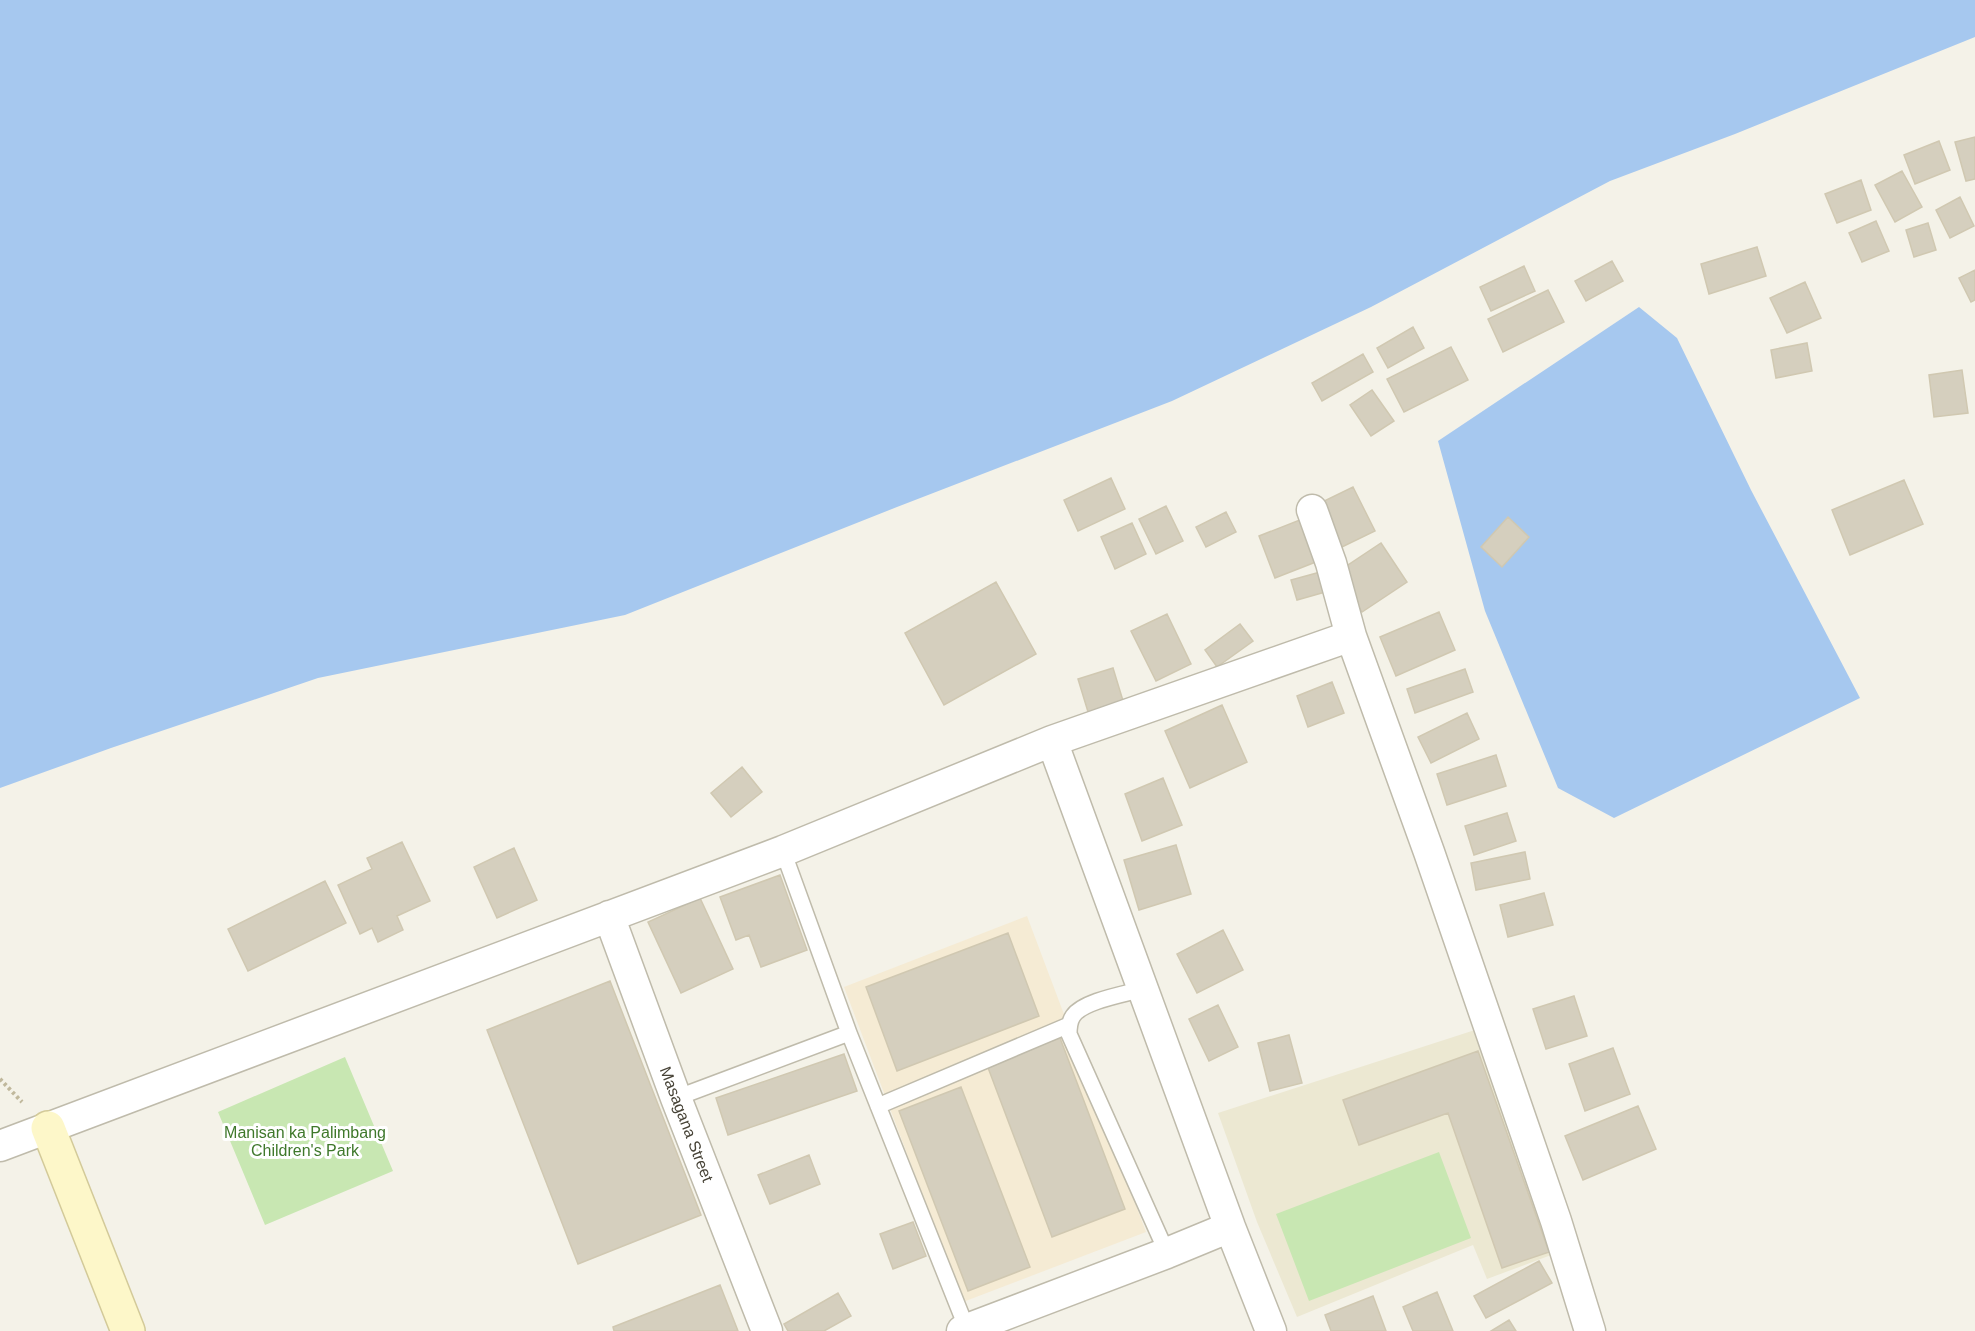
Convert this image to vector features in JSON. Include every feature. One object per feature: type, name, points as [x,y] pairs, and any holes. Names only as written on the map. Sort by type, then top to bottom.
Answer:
[{"type":"street","points":[[1312,510],[1331,563],[1351,636],[1394,750],[1556,1221],[1590,1331]]},
{"type":"street","points":[[0,1146],[783,850],[1052,741],[1351,636]]},
{"type":"street","points":[[1052,741],[1230,1227],[1271,1331]]},
{"type":"street","name":"Masagana Street","points":[[609,916],[676,1098],[767,1331]]},
{"type":"street","points":[[48,1128],[128,1331]]},
{"type":"street","points":[[965,1330],[1230,1227]]},
{"type":"lane","points":[[783,850],[849,1033],[965,1330]]},
{"type":"lane","points":[[1143,989],[1085,1006],[1072,1017],[1069,1034],[1167,1253]]},
{"type":"lane","points":[[878,1106],[1069,1025]]},
{"type":"lane","points":[[676,1098],[849,1033]]},
{"type":"shaded area","points":[[1027,916],[1146,1232],[963,1302],[844,987]]},
{"type":"shaded area","points":[[1478,1029],[1559,1252],[1487,1279],[1473,1245],[1297,1317],[1257,1222],[1218,1113]]},
{"type":"green space","name":"Manisan ka Palimbang Children's Park","points":[[345,1057],[393,1171],[265,1225],[218,1112]]},
{"type":"green space","points":[[1439,1152],[1471,1238],[1309,1301],[1276,1214]]},
{"type":"water","points":[[0,0],[1975,0],[1975,37],[1735,134],[1610,181],[1371,307],[1172,401],[625,615],[318,678],[0,788]]},
{"type":"water","points":[[1639,307],[1677,338],[1751,490],[1860,698],[1614,818],[1558,788],[1485,611],[1438,441]]},
{"type":"building","points":[[1975,137],[1975,179],[1966,181],[1955,142]]},
{"type":"building","points":[[1939,141],[1950,170],[1915,184],[1904,155]]},
{"type":"building","points":[[1902,171],[1922,207],[1895,222],[1875,185]]},
{"type":"building","points":[[1861,180],[1871,210],[1837,223],[1825,194]]},
{"type":"building","points":[[1960,197],[1974,226],[1950,238],[1936,210]]},
{"type":"building","points":[[1876,221],[1889,251],[1862,262],[1849,233]]},
{"type":"building","points":[[1928,223],[1936,250],[1914,257],[1906,230]]},
{"type":"building","points":[[1757,247],[1766,276],[1709,294],[1701,264]]},
{"type":"building","points":[[1612,261],[1623,281],[1586,301],[1575,281]]},
{"type":"building","points":[[1524,266],[1535,291],[1491,311],[1480,287]]},
{"type":"building","points":[[1975,270],[1975,300],[1971,302],[1959,278]]},
{"type":"building","points":[[1805,282],[1821,318],[1787,333],[1770,298]]},
{"type":"building","points":[[1548,290],[1564,322],[1503,352],[1488,319]]},
{"type":"building","points":[[1413,327],[1424,348],[1388,368],[1377,348]]},
{"type":"building","points":[[1807,343],[1812,371],[1776,378],[1771,350]]},
{"type":"building","points":[[1451,347],[1468,380],[1404,412],[1387,379]]},
{"type":"building","points":[[1363,354],[1373,372],[1322,401],[1312,383]]},
{"type":"building","points":[[1962,370],[1968,413],[1934,417],[1929,375]]},
{"type":"building","points":[[1372,390],[1394,421],[1371,436],[1350,405]]},
{"type":"building","points":[[1111,478],[1125,509],[1078,531],[1064,500]]},
{"type":"building","points":[[1904,480],[1923,524],[1850,555],[1832,510]]},
{"type":"building","points":[[1353,487],[1375,531],[1342,547],[1320,503]]},
{"type":"building","points":[[1166,506],[1183,541],[1156,554],[1139,519]]},
{"type":"building","points":[[1226,512],[1236,532],[1206,547],[1196,527]]},
{"type":"building","points":[[1310,516],[1326,558],[1275,578],[1259,536]]},
{"type":"building","points":[[1508,517],[1529,537],[1502,567],[1481,547]]},
{"type":"building","points":[[1132,523],[1146,554],[1115,569],[1101,537]]},
{"type":"building","points":[[1381,543],[1407,582],[1362,612],[1336,573]]},
{"type":"building","points":[[1324,571],[1329,591],[1297,600],[1291,580]]},
{"type":"building","points":[[996,582],[1036,654],[944,705],[905,633]]},
{"type":"building","points":[[1439,612],[1455,650],[1396,676],[1380,637]]},
{"type":"building","points":[[1167,614],[1191,664],[1156,681],[1131,631]]},
{"type":"building","points":[[1240,624],[1253,641],[1217,667],[1205,650]]},
{"type":"building","points":[[1113,668],[1124,704],[1089,715],[1078,679]]},
{"type":"building","points":[[1465,669],[1473,692],[1415,713],[1407,689]]},
{"type":"building","points":[[1332,682],[1344,713],[1308,727],[1297,696]]},
{"type":"building","points":[[1222,705],[1247,762],[1190,788],[1165,731]]},
{"type":"building","points":[[1467,713],[1479,739],[1431,763],[1418,737]]},
{"type":"building","points":[[1496,755],[1506,786],[1447,805],[1437,774]]},
{"type":"building","points":[[742,767],[762,792],[731,817],[711,793]]},
{"type":"building","points":[[1163,778],[1182,825],[1142,841],[1125,794]]},
{"type":"building","points":[[1507,813],[1516,841],[1474,855],[1465,826]]},
{"type":"building","points":[[402,842],[430,901],[397,916],[403,930],[378,942],[372,928],[360,934],[338,885],[372,869],[367,858]]},
{"type":"building","points":[[1176,845],[1191,894],[1139,910],[1124,860]]},
{"type":"building","points":[[514,848],[537,900],[497,918],[474,867]]},
{"type":"building","points":[[1525,852],[1530,879],[1476,890],[1471,863]]},
{"type":"building","points":[[780,875],[807,950],[761,967],[749,935],[736,940],[720,897]]},
{"type":"building","points":[[325,881],[346,923],[248,971],[228,929]]},
{"type":"building","points":[[1544,893],[1553,925],[1508,937],[1500,905]]},
{"type":"building","points":[[700,898],[733,969],[681,993],[648,922]]},
{"type":"building","points":[[1223,930],[1243,970],[1197,993],[1177,954]]},
{"type":"building","points":[[1008,933],[1039,1016],[897,1071],[866,987]]},
{"type":"building","points":[[610,981],[701,1215],[578,1264],[487,1030]]},
{"type":"building","points":[[1574,996],[1587,1036],[1546,1049],[1533,1009]]},
{"type":"building","points":[[1218,1005],[1238,1047],[1209,1061],[1189,1019]]},
{"type":"building","points":[[1289,1035],[1302,1083],[1270,1091],[1258,1043]]},
{"type":"building","points":[[1060,1038],[1125,1209],[1052,1237],[987,1065]]},
{"type":"building","points":[[1613,1048],[1630,1094],[1585,1111],[1569,1064]]},
{"type":"building","points":[[1478,1051],[1549,1252],[1502,1268],[1448,1113],[1359,1145],[1343,1100]]},
{"type":"building","points":[[844,1054],[857,1091],[728,1135],[716,1098]]},
{"type":"building","points":[[961,1087],[1030,1267],[968,1291],[899,1111]]},
{"type":"building","points":[[1638,1106],[1656,1149],[1583,1180],[1565,1136]]},
{"type":"building","points":[[809,1155],[820,1184],[770,1204],[758,1175]]},
{"type":"building","points":[[913,1222],[926,1256],[893,1269],[880,1234]]},
{"type":"building","points":[[1539,1261],[1552,1283],[1486,1318],[1474,1296]]},
{"type":"building","points":[[720,1285],[738,1331],[614,1331],[613,1327]]},
{"type":"building","points":[[1437,1292],[1453,1331],[1413,1331],[1403,1307]]},
{"type":"building","points":[[838,1293],[851,1316],[824,1331],[788,1331],[784,1324]]},
{"type":"building","points":[[1373,1296],[1386,1331],[1331,1331],[1325,1315]]},
{"type":"building","points":[[1509,1320],[1516,1331],[1491,1331]]}]
